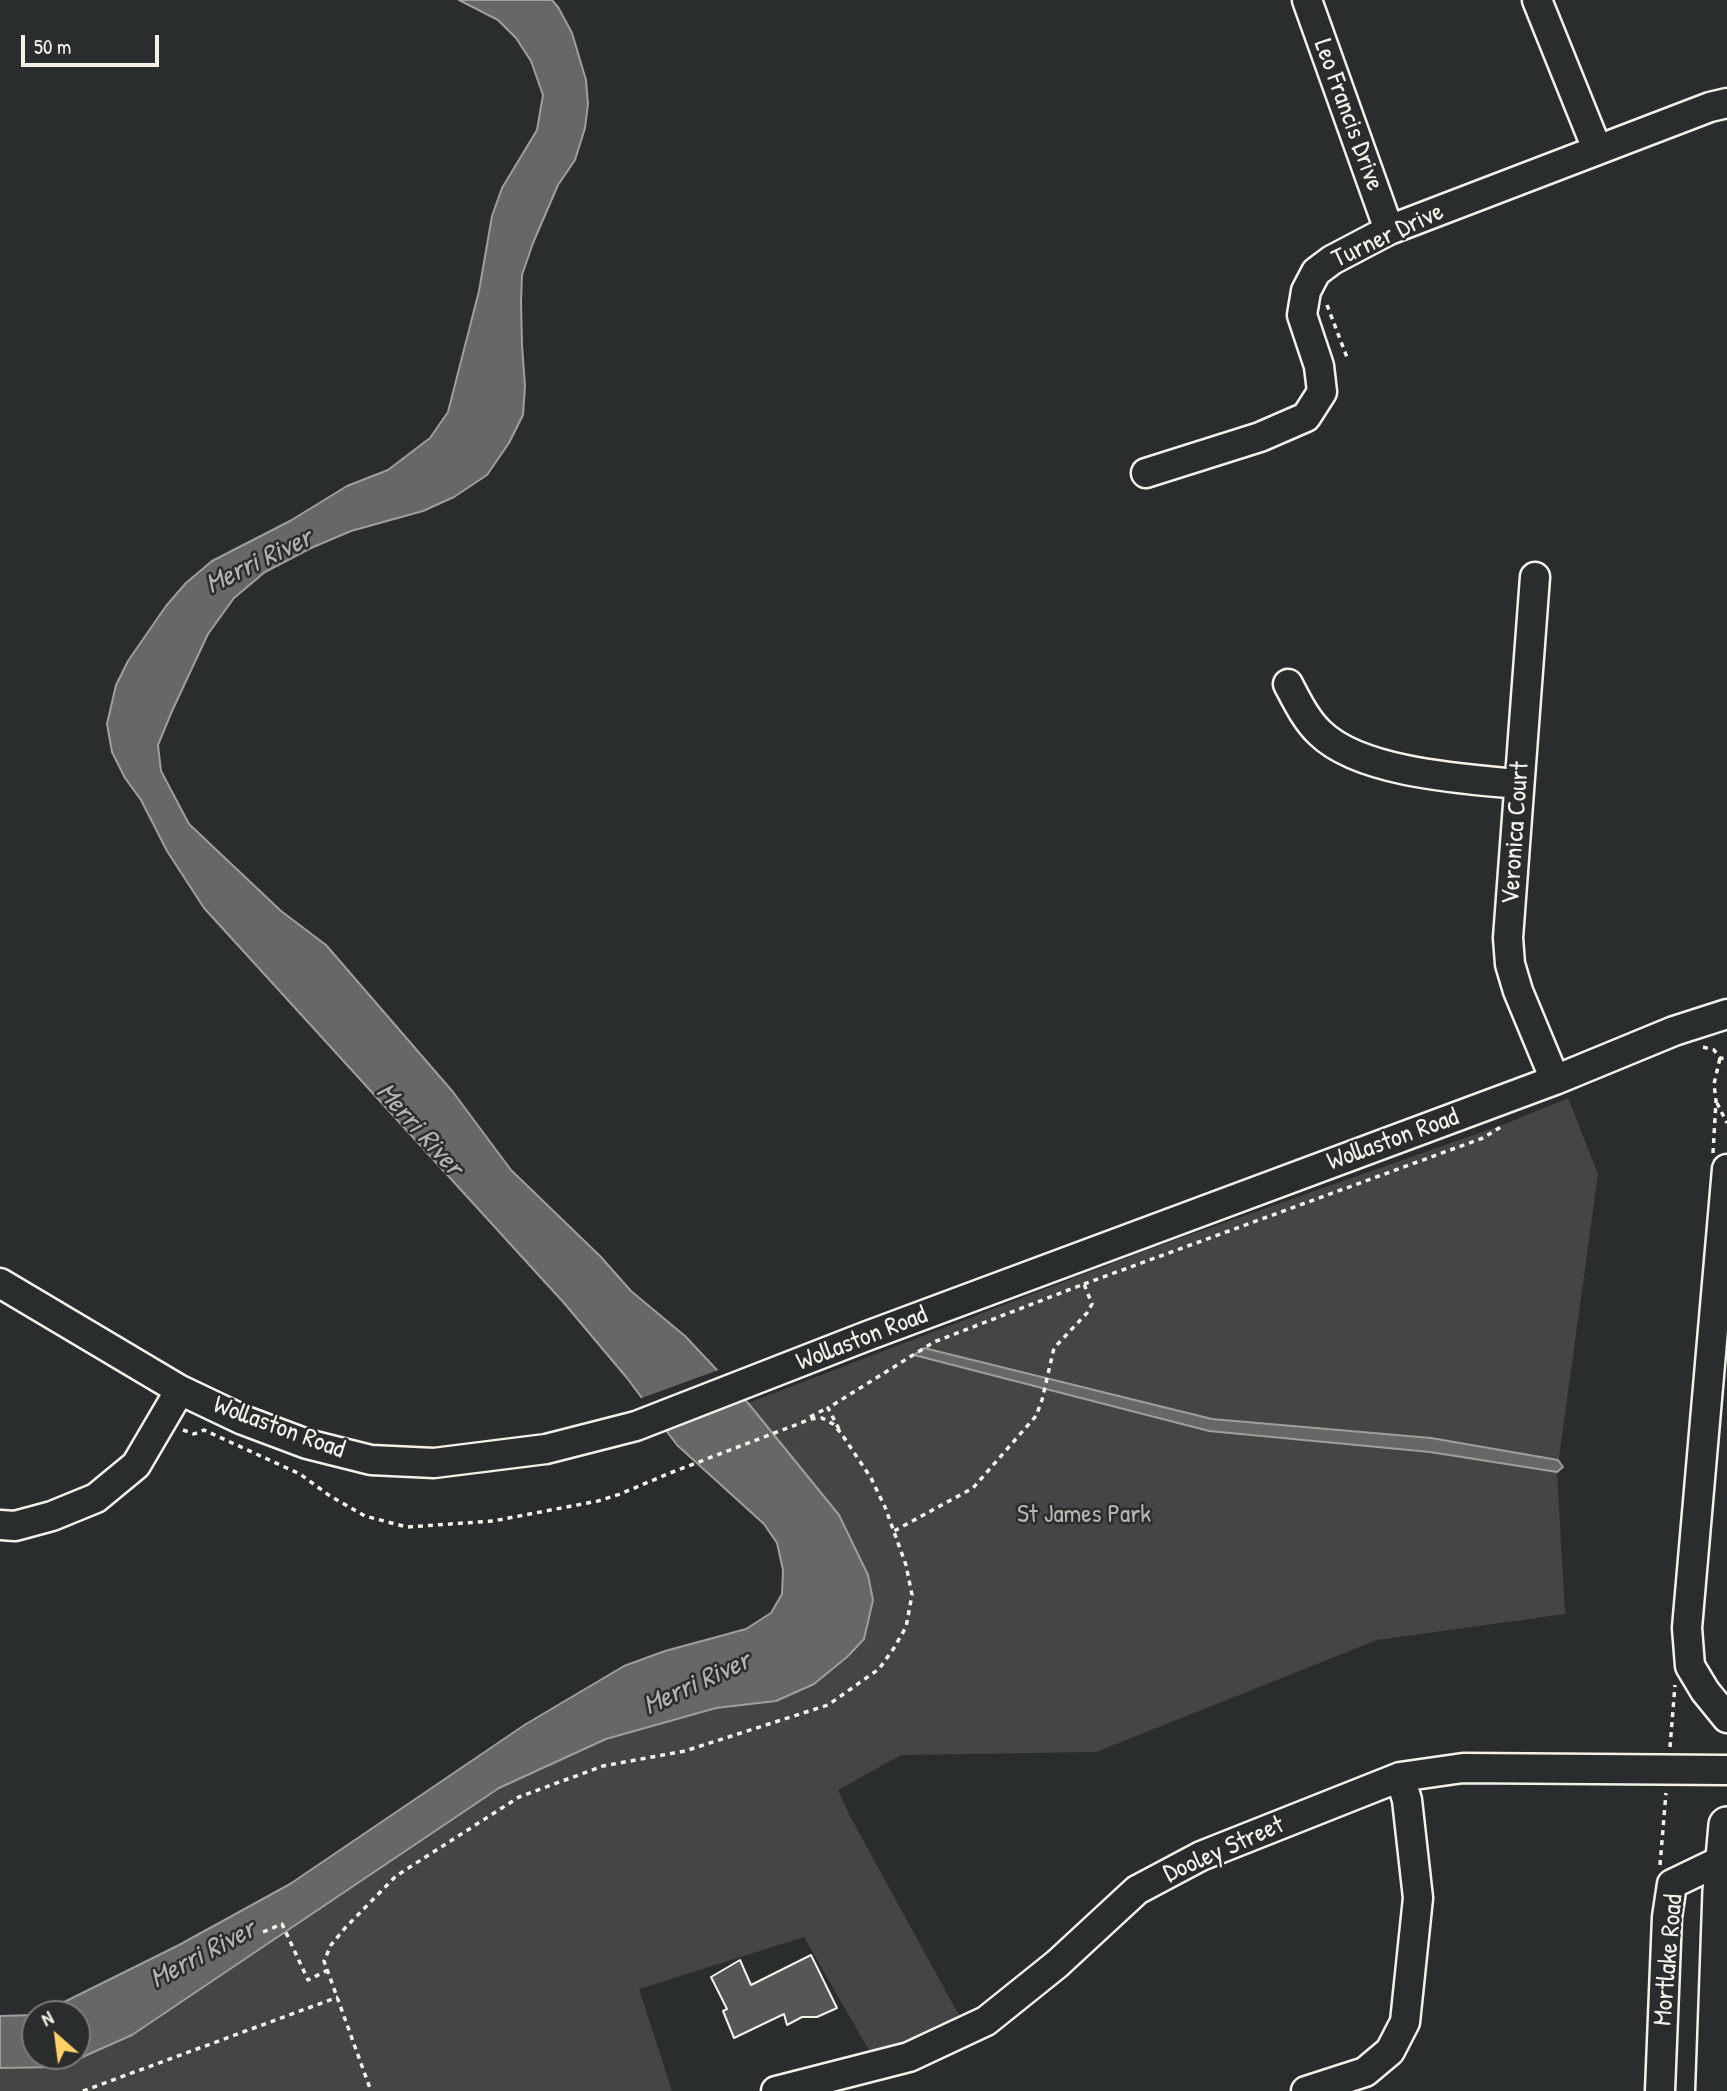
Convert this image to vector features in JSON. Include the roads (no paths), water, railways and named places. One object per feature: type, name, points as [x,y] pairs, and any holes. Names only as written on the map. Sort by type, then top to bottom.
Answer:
[{"type":"main road","name":"Mortlake Road","points":[[1714,2091],[1722,2002],[1727,1825]]},
{"type":"street","name":"Leo Francis Drive","points":[[1307,0],[1389,230]]},
{"type":"street","points":[[1537,0],[1597,149]]},
{"type":"street","name":"Turner Drive","points":[[1146,473],[1261,437],[1306,417],[1322,392],[1319,366],[1302,315],[1306,291],[1315,272],[1332,260],[1389,230],[1597,149],[1727,103]]},
{"type":"street","name":"Veronica Court","points":[[1535,577],[1508,938],[1510,964],[1518,991],[1555,1080]]},
{"type":"street","points":[[1288,684],[1304,714],[1320,733],[1342,750],[1404,770],[1519,784]]},
{"type":"street","name":"Wollaston Road","points":[[0,1283],[180,1390],[243,1420],[307,1444],[371,1460],[433,1463],[547,1449],[636,1426],[867,1336],[1555,1080],[1674,1031],[1727,1014]]},
{"type":"street","points":[[1727,1169],[1687,1628],[1690,1666],[1705,1691],[1727,1718]]},
{"type":"street","points":[[0,1525],[15,1526],[40,1519],[96,1498],[136,1465],[180,1390]]},
{"type":"street","name":"Dooley Street","points":[[776,2091],[909,2057],[986,2021],[1057,1964],[1137,1890],[1200,1856],[1400,1777],[1463,1768],[1727,1770]]},
{"type":"street","points":[[1306,2091],[1365,2072],[1390,2051],[1405,2022],[1418,1898],[1407,1800],[1400,1777]]},
{"type":"street","name":"Mortlake Road","points":[[1660,2091],[1667,1917],[1672,1884],[1724,1880]]},
{"type":"water","name":"Merri River","points":[[459,0],[552,0],[572,33],[586,80],[588,104],[585,128],[575,160],[558,185],[522,275],[525,386],[523,415],[509,443],[487,475],[454,497],[423,511],[351,531],[311,548],[265,572],[234,598],[208,634],[172,711],[158,745],[161,771],[189,824],[281,911],[326,945],[453,1092],[511,1170],[601,1257],[631,1291],[685,1336],[748,1403],[839,1515],[868,1575],[873,1600],[864,1639],[814,1684],[776,1701],[716,1708],[606,1739],[499,1788],[132,2035],[91,2053],[91,2000],[68,2000],[179,1945],[290,1884],[526,1724],[624,1666],[665,1651],[746,1629],[771,1613],[782,1594],[783,1570],[777,1543],[764,1524],[677,1445],[627,1378],[564,1303],[204,908],[167,851],[112,752],[107,724],[116,685],[128,661],[166,606],[186,583],[212,561],[290,521],[347,486],[388,470],[430,438],[448,412],[479,291],[492,216],[502,188],[537,130],[543,95],[531,61],[516,38],[498,20]]},
{"type":"water","points":[[924,1348],[1212,1419],[1431,1438],[1558,1460],[1563,1467],[1557,1472],[1430,1452],[1209,1431],[914,1355]]},
{"type":"water","points":[[21,2015],[21,2068],[0,2068],[0,2016]]},
{"type":"park label","name":"St James Park","points":[[1084,1515]]}]
